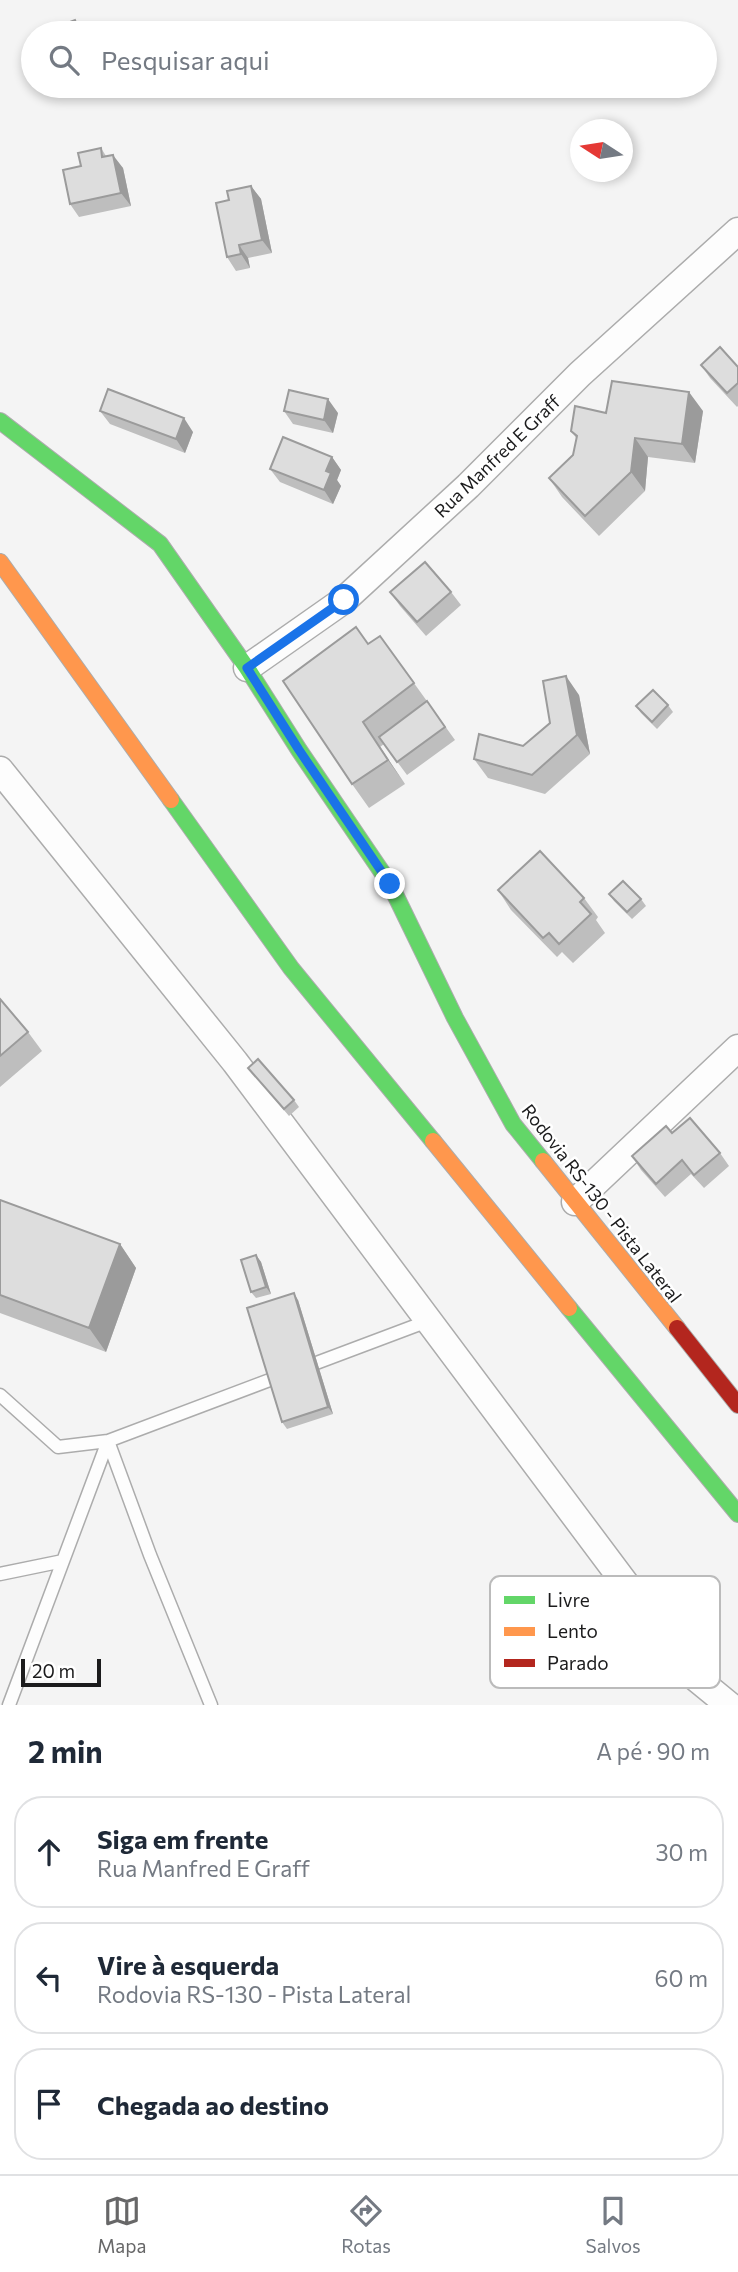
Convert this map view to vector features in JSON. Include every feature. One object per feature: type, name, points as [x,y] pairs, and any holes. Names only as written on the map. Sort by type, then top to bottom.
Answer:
[{"type":"street","name":"Rua Manfred E Graff","points":[[247,668],[344,600],[468,486],[580,374],[738,231]]},
{"type":"street","name":"Rodovia RS-130 - Pista Lateral","points":[[0,421],[160,544],[247,668],[390,884],[455,1018],[513,1124],[738,1405]]},
{"type":"street","points":[[0,562],[290,968],[738,1514]]},
{"type":"street","points":[[0,770],[235,1062],[619,1576]]},
{"type":"street","points":[[575,1202],[738,1048]]},
{"type":"street","points":[[708,1688],[729,1705]]},
{"type":"lane","points":[[0,1395],[58,1447],[108,1441],[428,1321]]},
{"type":"lane","points":[[9,1705],[108,1441]]},
{"type":"lane","points":[[108,1441],[150,1555],[211,1705]]},
{"type":"lane","points":[[0,1574],[63,1561]]},
{"type":"building","points":[[101,148],[102,157],[113,155],[121,193],[70,204],[63,170],[81,166],[78,153]]},
{"type":"building","points":[[251,186],[262,240],[239,245],[241,254],[227,257],[216,203],[229,200],[227,191]]},
{"type":"building","points":[[720,347],[738,367],[738,383],[727,393],[701,365]]},
{"type":"building","points":[[612,381],[689,392],[682,444],[635,438],[631,472],[585,516],[549,478],[573,455],[577,436],[571,431],[575,406],[606,413]]},
{"type":"building","points":[[108,389],[184,418],[176,439],[100,411]]},
{"type":"building","points":[[289,390],[328,399],[324,420],[284,411]]},
{"type":"building","points":[[283,437],[332,457],[326,471],[331,473],[324,490],[270,469]]},
{"type":"building","points":[[425,562],[451,592],[417,622],[390,592]]},
{"type":"building","points":[[356,627],[368,644],[380,636],[414,683],[363,722],[388,760],[352,784],[283,681]]},
{"type":"building","points":[[566,676],[577,735],[532,775],[474,759],[479,734],[523,746],[550,723],[543,681]]},
{"type":"building","points":[[653,690],[668,705],[652,722],[636,706]]},
{"type":"building","points":[[427,701],[445,727],[397,762],[379,737]]},
{"type":"building","points":[[540,851],[584,898],[580,902],[591,914],[559,944],[549,933],[543,938],[498,890]]},
{"type":"building","points":[[623,881],[641,899],[627,912],[609,894]]},
{"type":"building","points":[[0,999],[28,1032],[0,1056]]},
{"type":"building","points":[[258,1059],[294,1100],[284,1109],[248,1068]]},
{"type":"building","points":[[690,1118],[720,1153],[694,1175],[682,1160],[656,1184],[632,1156],[666,1126],[672,1133]]},
{"type":"building","points":[[0,1200],[120,1244],[89,1328],[0,1295]]},
{"type":"building","points":[[256,1255],[266,1287],[251,1292],[241,1260]]},
{"type":"building","points":[[294,1293],[328,1407],[282,1422],[247,1308]]},
{"type":"traffic: fast","points":[[0,421],[160,544],[247,668],[390,884],[455,1018],[513,1124],[543,1161]]},
{"type":"traffic: fast","points":[[171,800],[291,968],[433,1141]]},
{"type":"traffic: fast","points":[[569,1308],[738,1514]]},
{"type":"traffic: slow","points":[[0,562],[171,800]]},
{"type":"traffic: slow","points":[[433,1141],[569,1308]]},
{"type":"traffic: slow","points":[[543,1161],[677,1328]]},
{"type":"traffic: jam","points":[[677,1328],[738,1405]]},
{"type":"route","points":[[344,600],[247,668],[390,884]]}]
